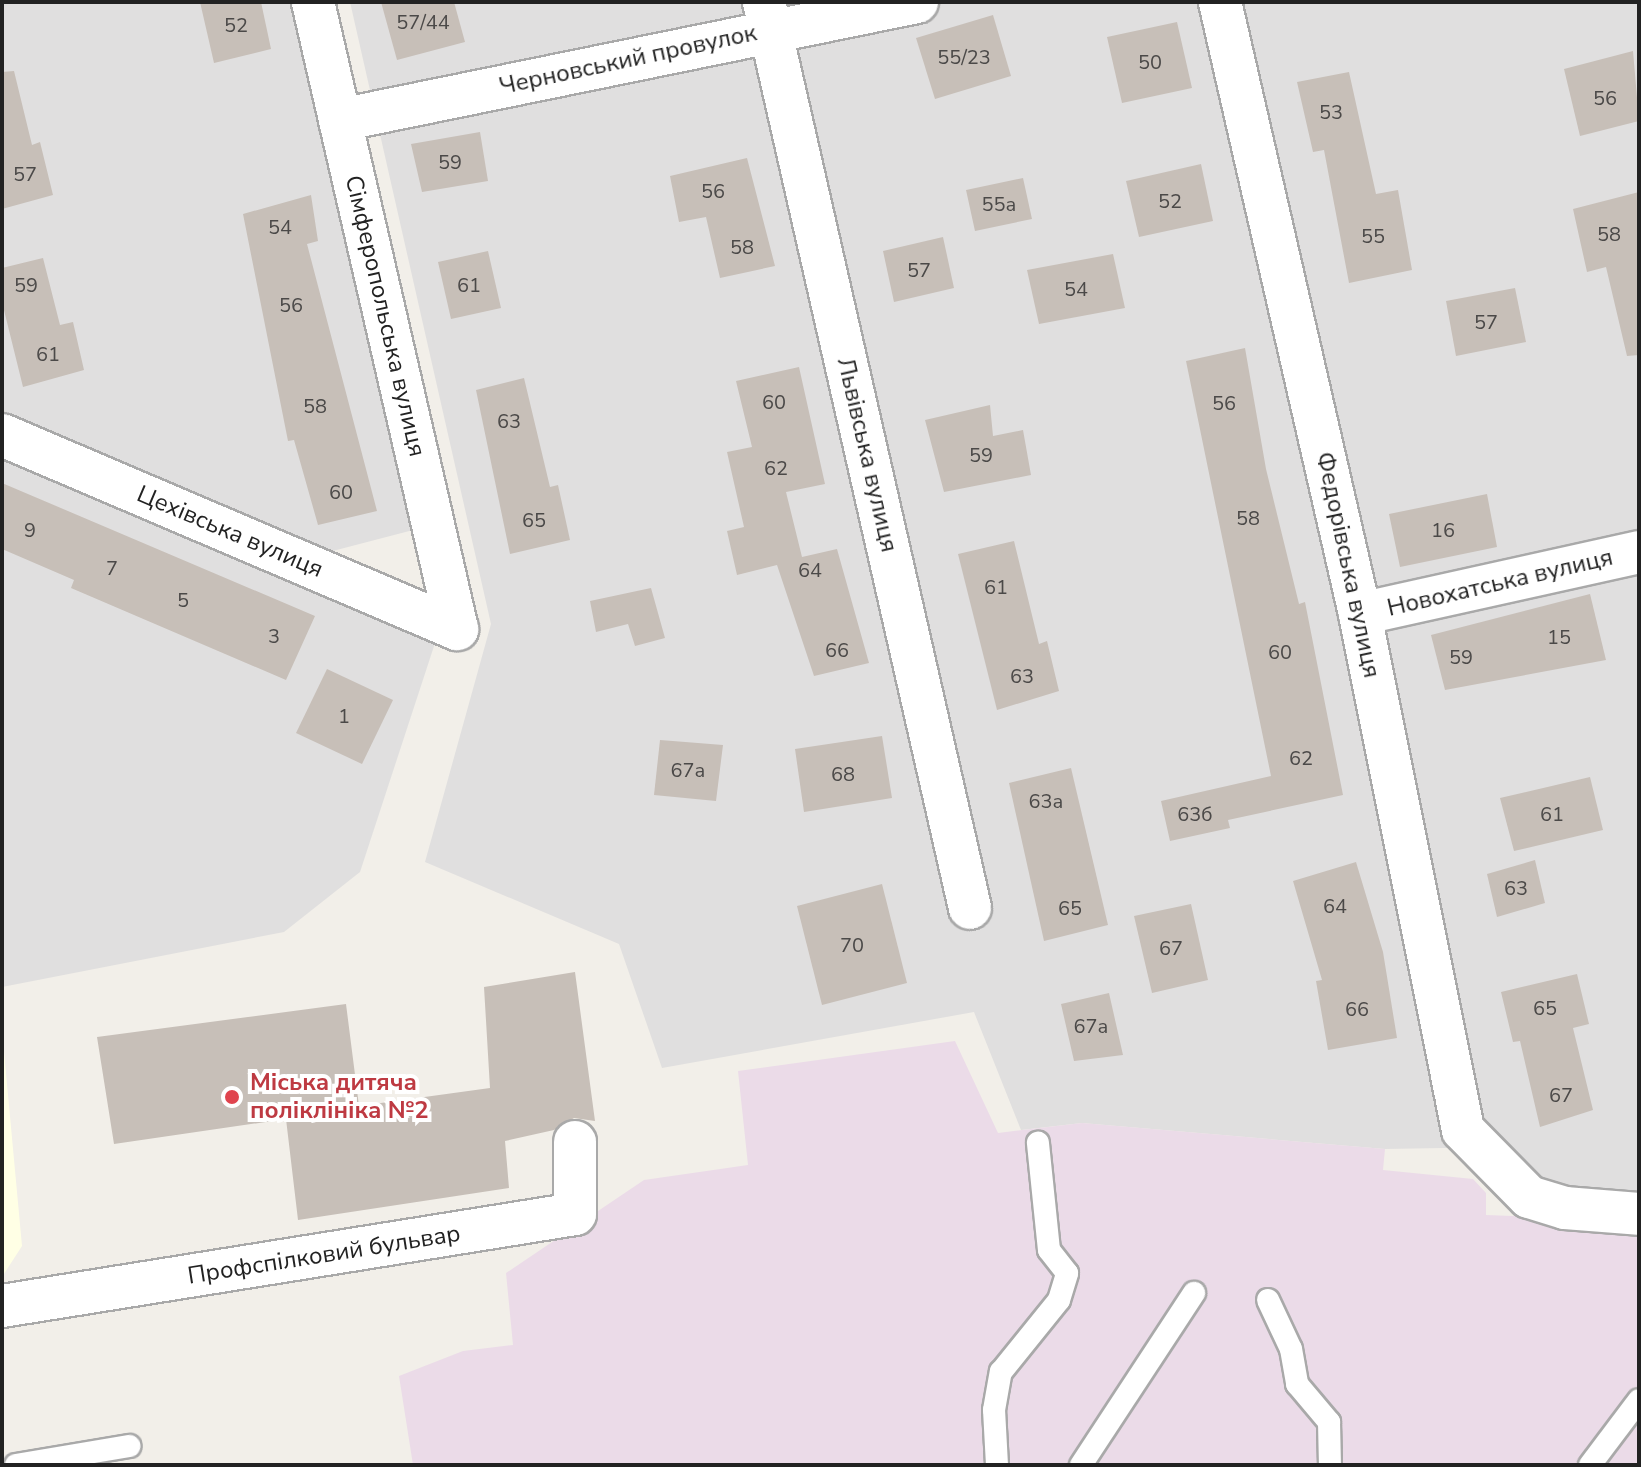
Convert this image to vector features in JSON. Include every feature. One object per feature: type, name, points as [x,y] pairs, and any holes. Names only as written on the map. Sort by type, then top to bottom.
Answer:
[{"type":"street","name":"Сімферопольська вулиця","points":[[313,2],[457,629]]},
{"type":"street","name":"Черновський провулок","points":[[340,120],[767,16],[917,2]]},
{"type":"street","name":"Федорівська вулиця","points":[[1220,2],[1360,614],[1463,1130],[1529,1197],[1565,1208],[1639,1214]]},
{"type":"street","name":"Львівська вулиця","points":[[767,16],[970,908]]},
{"type":"street","name":"Цехівська вулиця","points":[[2,435],[457,629]]},
{"type":"street","name":"Новохатська вулиця","points":[[1360,614],[1639,552]]},
{"type":"street","name":"Профспілковий бульвар","points":[[2,1306],[575,1214],[575,1142]]},
{"type":"lane","points":[[997,1465],[994,1410],[1001,1372],[1059,1300],[1067,1273],[1049,1250],[1038,1143]]},
{"type":"lane","points":[[1081,1465],[1194,1293]]},
{"type":"lane","points":[[1268,1300],[1291,1349],[1297,1384],[1329,1422],[1330,1465]]},
{"type":"lane","points":[[1590,1465],[1639,1400]]},
{"type":"lane","points":[[16,1465],[129,1446]]},
{"type":"shaded area","points":[[2,2],[293,2],[417,529],[325,553],[2,410]]},
{"type":"shaded area","points":[[350,2],[1639,2],[1639,1198],[1536,1182],[1502,1147],[1385,1149],[1082,1123],[1021,1130],[974,1012],[662,1068],[619,944],[425,862],[491,624]]},
{"type":"shaded area","points":[[2,450],[436,640],[360,872],[284,932],[2,987]]},
{"type":"shaded area","points":[[2,1030],[22,1246],[2,1277]]},
{"type":"shaded area","points":[[955,1041],[998,1133],[1082,1123],[1385,1149],[1383,1170],[1473,1179],[1486,1193],[1486,1215],[1638,1221],[1639,1465],[413,1465],[399,1376],[463,1351],[513,1345],[506,1273],[644,1180],[748,1165],[738,1071]]},
{"type":"building","points":[[200,2],[261,2],[271,49],[214,63]]},
{"type":"building","points":[[381,2],[454,2],[465,42],[397,60]]},
{"type":"building","points":[[993,15],[1011,76],[935,99],[916,38]]},
{"type":"building","points":[[1177,22],[1192,88],[1122,103],[1107,37]]},
{"type":"building","points":[[1633,51],[1639,121],[1580,136],[1564,69]]},
{"type":"building","points":[[14,71],[32,145],[40,142],[53,195],[2,209],[2,72]]},
{"type":"building","points":[[1349,72],[1376,194],[1398,190],[1412,270],[1349,283],[1324,150],[1313,152],[1297,82]]},
{"type":"building","points":[[480,132],[488,181],[422,192],[411,144]]},
{"type":"building","points":[[747,158],[775,266],[720,278],[706,217],[679,222],[670,176]]},
{"type":"building","points":[[1201,164],[1213,221],[1139,237],[1126,181]]},
{"type":"building","points":[[1023,178],[1032,219],[975,231],[966,190]]},
{"type":"building","points":[[1639,192],[1639,355],[1627,356],[1606,267],[1587,272],[1573,209]]},
{"type":"building","points":[[311,195],[318,241],[307,244],[377,511],[318,525],[294,440],[288,441],[243,214]]},
{"type":"building","points":[[943,237],[954,288],[894,302],[883,251]]},
{"type":"building","points":[[488,251],[501,308],[451,319],[438,262]]},
{"type":"building","points":[[1113,254],[1125,308],[1039,324],[1027,270]]},
{"type":"building","points":[[43,258],[60,325],[73,322],[84,370],[23,387],[2,302],[2,268]]},
{"type":"building","points":[[1515,288],[1526,342],[1456,356],[1446,301]]},
{"type":"building","points":[[1245,348],[1266,469],[1299,604],[1305,602],[1343,795],[1228,820],[1230,828],[1170,841],[1161,801],[1271,776],[1186,361]]},
{"type":"building","points":[[799,367],[825,484],[786,492],[802,557],[837,549],[869,663],[814,676],[777,565],[737,575],[727,531],[744,527],[727,452],[752,447],[736,381]]},
{"type":"building","points":[[524,378],[550,487],[558,485],[570,540],[510,554],[476,390]]},
{"type":"building","points":[[990,405],[993,436],[1023,430],[1031,475],[944,492],[925,420]]},
{"type":"building","points":[[2,483],[315,616],[286,680],[71,588],[74,580],[2,549]]},
{"type":"building","points":[[1487,494],[1497,547],[1400,567],[1389,514]]},
{"type":"building","points":[[1014,541],[1039,644],[1047,641],[1059,691],[997,710],[958,554]]},
{"type":"building","points":[[651,588],[665,638],[635,646],[628,624],[596,632],[590,601]]},
{"type":"building","points":[[1590,594],[1606,660],[1445,690],[1431,635]]},
{"type":"building","points":[[327,669],[393,700],[362,764],[296,733]]},
{"type":"building","points":[[882,736],[892,798],[804,812],[795,749]]},
{"type":"building","points":[[660,740],[723,745],[716,801],[654,795]]},
{"type":"building","points":[[1071,768],[1108,925],[1044,941],[1009,783]]},
{"type":"building","points":[[1590,777],[1603,830],[1514,851],[1500,798]]},
{"type":"building","points":[[1535,860],[1545,903],[1497,917],[1487,874]]},
{"type":"building","points":[[1356,862],[1383,952],[1397,1038],[1328,1050],[1316,981],[1322,980],[1293,881]]},
{"type":"building","points":[[882,884],[907,983],[822,1005],[797,906]]},
{"type":"building","points":[[1191,904],[1208,980],[1152,993],[1134,916]]},
{"type":"building","name":"Міська дитяча поліклініка №2","points":[[575,972],[595,1121],[574,1118],[554,1130],[505,1141],[509,1188],[298,1220],[286,1119],[114,1144],[97,1037],[346,1004],[359,1106],[490,1088],[484,987]]},
{"type":"building","points":[[1577,974],[1589,1024],[1573,1028],[1593,1110],[1540,1127],[1520,1041],[1513,1042],[1501,992]]},
{"type":"building","points":[[1109,993],[1123,1055],[1074,1061],[1061,1004]]},
{"type":"place","name":"Міська дитяча поліклініка №2","points":[[232,1097]]}]
